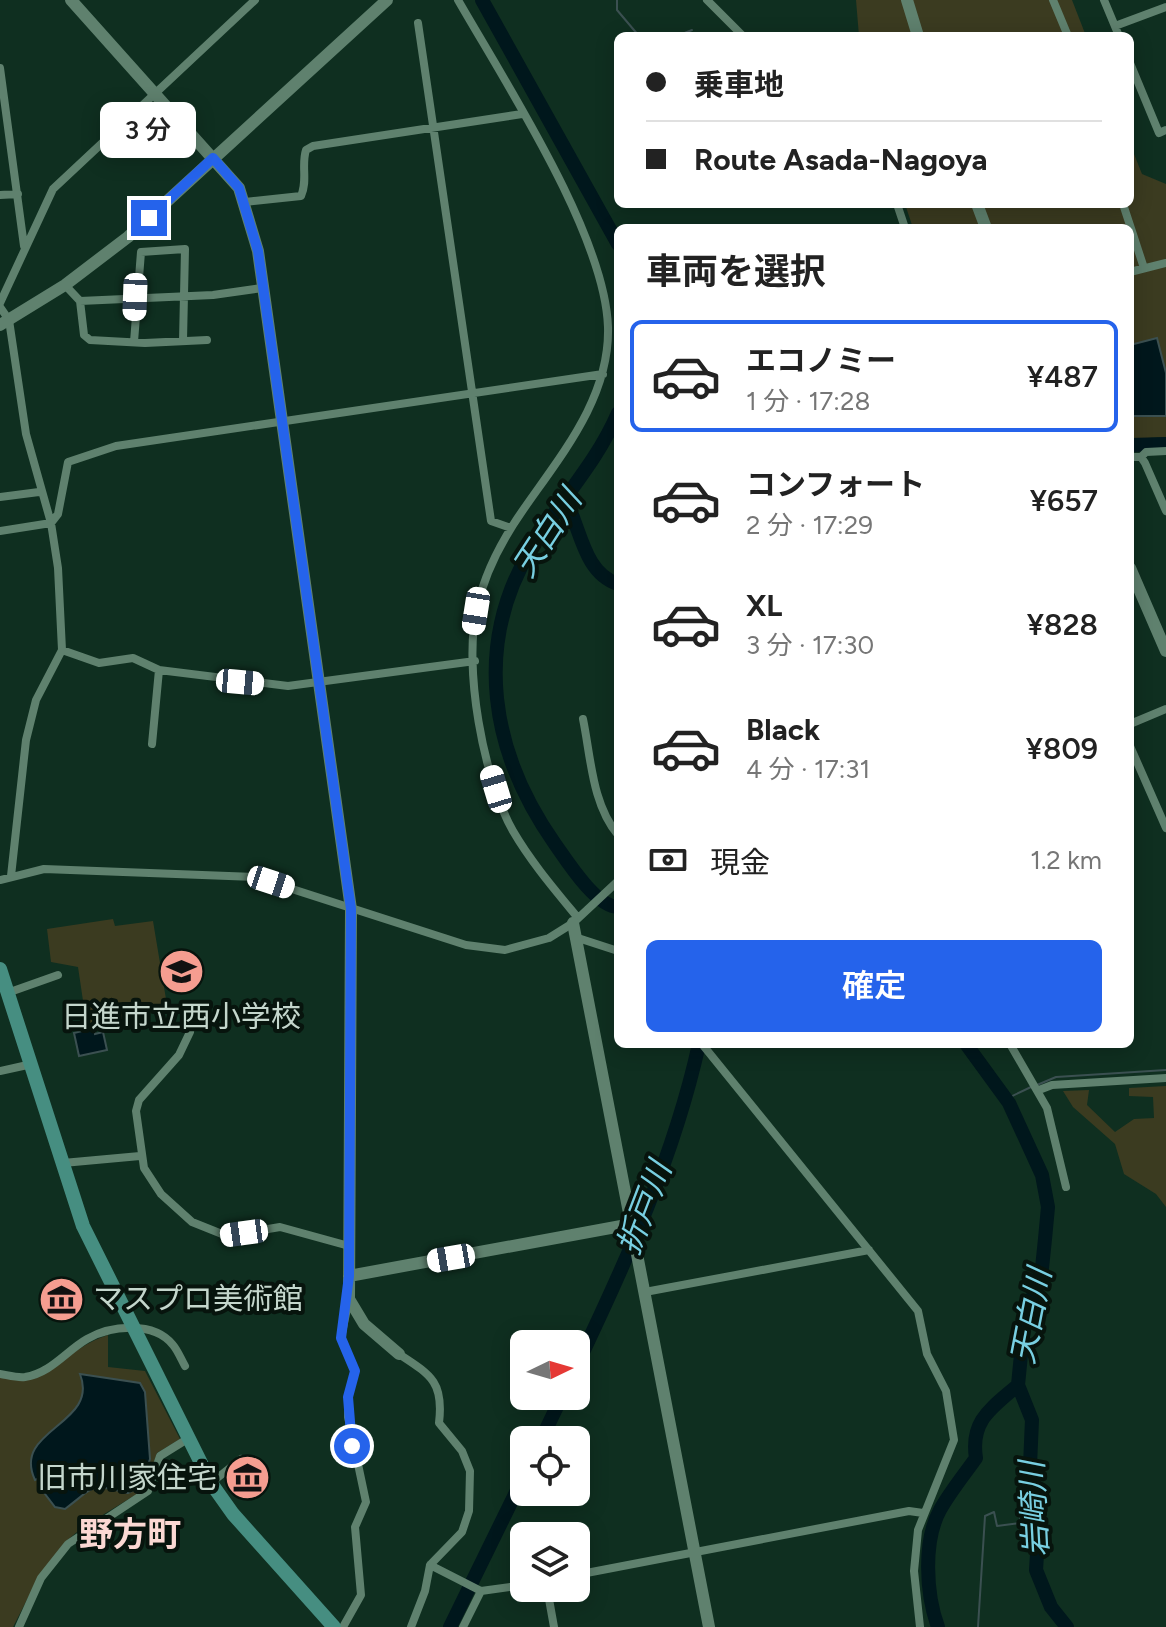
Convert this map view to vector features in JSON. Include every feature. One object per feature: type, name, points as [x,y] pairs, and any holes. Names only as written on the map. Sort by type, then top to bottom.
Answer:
[{"type":"main road","points":[[0,972],[10,992],[83,1226],[211,1483],[233,1514],[334,1627]]},
{"type":"street","points":[[71,0],[239,188],[245,202],[262,288],[351,909],[349,1299],[341,1338],[355,1371],[348,1397],[348,1417],[366,1502],[355,1527],[361,1595],[343,1627]]},
{"type":"street","points":[[11,876],[26,740],[36,700],[62,650],[59,582],[51,523],[39,492],[0,305],[24,246],[53,189],[152,93],[255,0]]},
{"type":"street","points":[[4,322],[65,285],[128,237],[387,0]]},
{"type":"street","points":[[458,0],[581,228],[596,270],[608,324],[603,374],[587,412],[497,550],[481,592],[473,628],[479,730],[502,808],[543,876],[575,920],[709,1627]]},
{"type":"street","points":[[707,0],[739,32]]},
{"type":"street","points":[[907,0],[917,32]]},
{"type":"street","points":[[1053,0],[1066,32]]},
{"type":"street","points":[[1104,0],[1117,32]]},
{"type":"street","points":[[1115,26],[1166,7]]},
{"type":"street","points":[[418,23],[470,395],[491,521],[511,528]]},
{"type":"street","points":[[0,68],[24,246]]},
{"type":"street","points":[[1134,73],[1159,133],[1166,130]]},
{"type":"street","points":[[245,202],[301,196],[305,188],[303,159],[306,150],[313,146],[522,114]]},
{"type":"street","points":[[0,155],[12,152]]},
{"type":"street","points":[[0,195],[18,194]]},
{"type":"street","points":[[1134,238],[1144,268]]},
{"type":"street","points":[[134,342],[135,297],[141,252],[185,249],[183,341]]},
{"type":"street","points":[[1134,271],[1166,263]]},
{"type":"street","points":[[65,285],[80,301],[84,335],[90,340],[207,340]]},
{"type":"street","points":[[80,301],[262,288]]},
{"type":"street","points":[[0,531],[51,523],[58,514],[68,462],[74,457],[116,446],[603,374]]},
{"type":"street","points":[[1134,457],[1141,457],[1146,452],[1166,451]]},
{"type":"street","points":[[1141,457],[1166,511]]},
{"type":"street","points":[[0,497],[39,492]]},
{"type":"street","points":[[1134,577],[1166,651]]},
{"type":"street","points":[[62,650],[99,663],[133,658],[159,670],[288,686],[475,661]]},
{"type":"street","points":[[152,744],[159,670]]},
{"type":"street","points":[[1134,722],[1166,709]]},
{"type":"street","points":[[583,719],[600,805],[606,821],[614,830]]},
{"type":"street","points":[[1134,755],[1166,828]]},
{"type":"street","points":[[0,880],[44,869],[255,877],[466,945],[505,950],[538,944],[575,920],[614,885]]},
{"type":"street","points":[[578,938],[614,950]]},
{"type":"street","points":[[10,992],[58,975]]},
{"type":"street","points":[[190,1032],[179,1055],[139,1100],[140,1156],[161,1194],[192,1222],[227,1236],[280,1227],[297,1229],[349,1246]]},
{"type":"street","points":[[706,1048],[918,1311],[927,1354],[946,1391],[954,1440],[923,1513],[914,1571],[920,1627]]},
{"type":"street","points":[[1013,1048],[1037,1086],[1052,1121],[1066,1187]]},
{"type":"street","points":[[0,1071],[33,1064]]},
{"type":"street","points":[[1037,1086],[1166,1078]]},
{"type":"street","points":[[63,1163],[140,1156]]},
{"type":"street","points":[[349,1276],[632,1224]]},
{"type":"street","points":[[645,1292],[869,1250]]},
{"type":"street","points":[[349,1299],[364,1324],[399,1354],[432,1376],[442,1400],[439,1423],[462,1451],[470,1471],[469,1511],[462,1532],[430,1565],[425,1591],[411,1627]]},
{"type":"street","points":[[0,1374],[24,1377],[62,1361],[86,1339],[105,1331],[133,1329],[154,1330],[172,1343],[185,1366]]},
{"type":"street","points":[[19,1627],[41,1578],[68,1544],[148,1491],[160,1456],[190,1437]]},
{"type":"street","points":[[211,1483],[241,1459],[245,1464]]},
{"type":"street","points":[[590,1572],[909,1511],[923,1513]]},
{"type":"street","points":[[430,1565],[479,1589],[510,1586]]},
{"type":"street","points":[[463,1627],[479,1589]]},
{"type":"street","points":[[550,1602],[554,1627]]},
{"type":"shaded area","points":[[856,0],[1072,0],[1084,32],[859,32]]},
{"type":"shaded area","points":[[1134,154],[1142,174],[1166,184],[1166,437],[1134,439],[1134,224],[912,224],[906,208],[1134,208]]},
{"type":"shaded area","points":[[113,919],[115,926],[153,921],[167,1005],[127,1023],[96,1025],[86,1021],[78,967],[51,962],[47,929]]},
{"type":"shaded area","points":[[1166,1086],[1166,1207],[1156,1194],[1124,1174],[1115,1144],[1073,1107],[1063,1091],[1089,1090],[1087,1105],[1115,1132],[1134,1119],[1154,1118],[1153,1097],[1129,1096],[1129,1088]]},
{"type":"shaded area","points":[[108,1335],[108,1367],[145,1371],[180,1439],[157,1453],[145,1489],[83,1527],[65,1542],[38,1578],[13,1627],[0,1627],[0,1377],[34,1375]]},
{"type":"water","points":[[1157,338],[1166,373],[1166,416],[1134,416],[1134,344]]},
{"type":"water","points":[[94,1028],[95,1034],[103,1032],[107,1050],[79,1056],[74,1033]]},
{"type":"water","points":[[80,1374],[140,1383],[145,1392],[150,1459],[141,1487],[128,1493],[94,1488],[65,1509],[55,1507],[42,1490],[46,1485],[40,1478],[35,1480],[31,1463],[35,1449],[44,1437],[78,1405],[83,1391]]},
{"type":"waterway","name":"天白川","points":[[482,0],[614,237]]},
{"type":"waterway","points":[[617,0],[617,10],[636,32]]},
{"type":"waterway","points":[[687,32],[692,30]]},
{"type":"waterway","name":"天白川","points":[[614,421],[589,465],[532,547],[513,584],[501,622],[496,660],[497,698],[504,736],[516,773],[533,809],[583,882],[601,900],[614,906]]},
{"type":"waterway","points":[[1134,445],[1166,444]]},
{"type":"waterway","points":[[566,501],[591,561],[614,582]]},
{"type":"waterway","name":"折戸川","points":[[590,1337],[662,1168],[698,1048]]},
{"type":"waterway","name":"天白川","points":[[969,1048],[1009,1103],[1042,1175],[1048,1207],[1042,1268],[1024,1324],[1018,1385],[1032,1420],[1029,1488],[1038,1539],[1036,1570],[1051,1607],[1067,1627]]},
{"type":"waterway","points":[[1037,1085],[1056,1077],[1166,1070]]},
{"type":"waterway","points":[[1006,1099],[1031,1087]]},
{"type":"waterway","name":"天白川","points":[[938,1627],[928,1568],[935,1523],[948,1497],[976,1458],[976,1434],[980,1424],[992,1408],[1018,1385]]},
{"type":"waterway","name":"折戸川","points":[[548,1426],[555,1410]]},
{"type":"waterway","name":"岩崎川","points":[[978,1627],[985,1516],[994,1512],[997,1526],[1020,1523],[1023,1491],[1029,1488]]},
{"type":"waterway","name":"折戸川","points":[[450,1627],[510,1505]]},
{"type":"place","name":"日進市立西小学校","points":[[181,971]]},
{"type":"place","name":"マスプロ美術館","points":[[62,1299]]},
{"type":"place","name":"旧市川家住宅","points":[[248,1478]]},
{"type":"district","name":"野方町","points":[[130,1534]]},
{"type":"route","points":[[149,218],[213,158],[239,188],[258,251],[351,909],[349,1299],[341,1338],[355,1371],[348,1397],[352,1446]]}]
